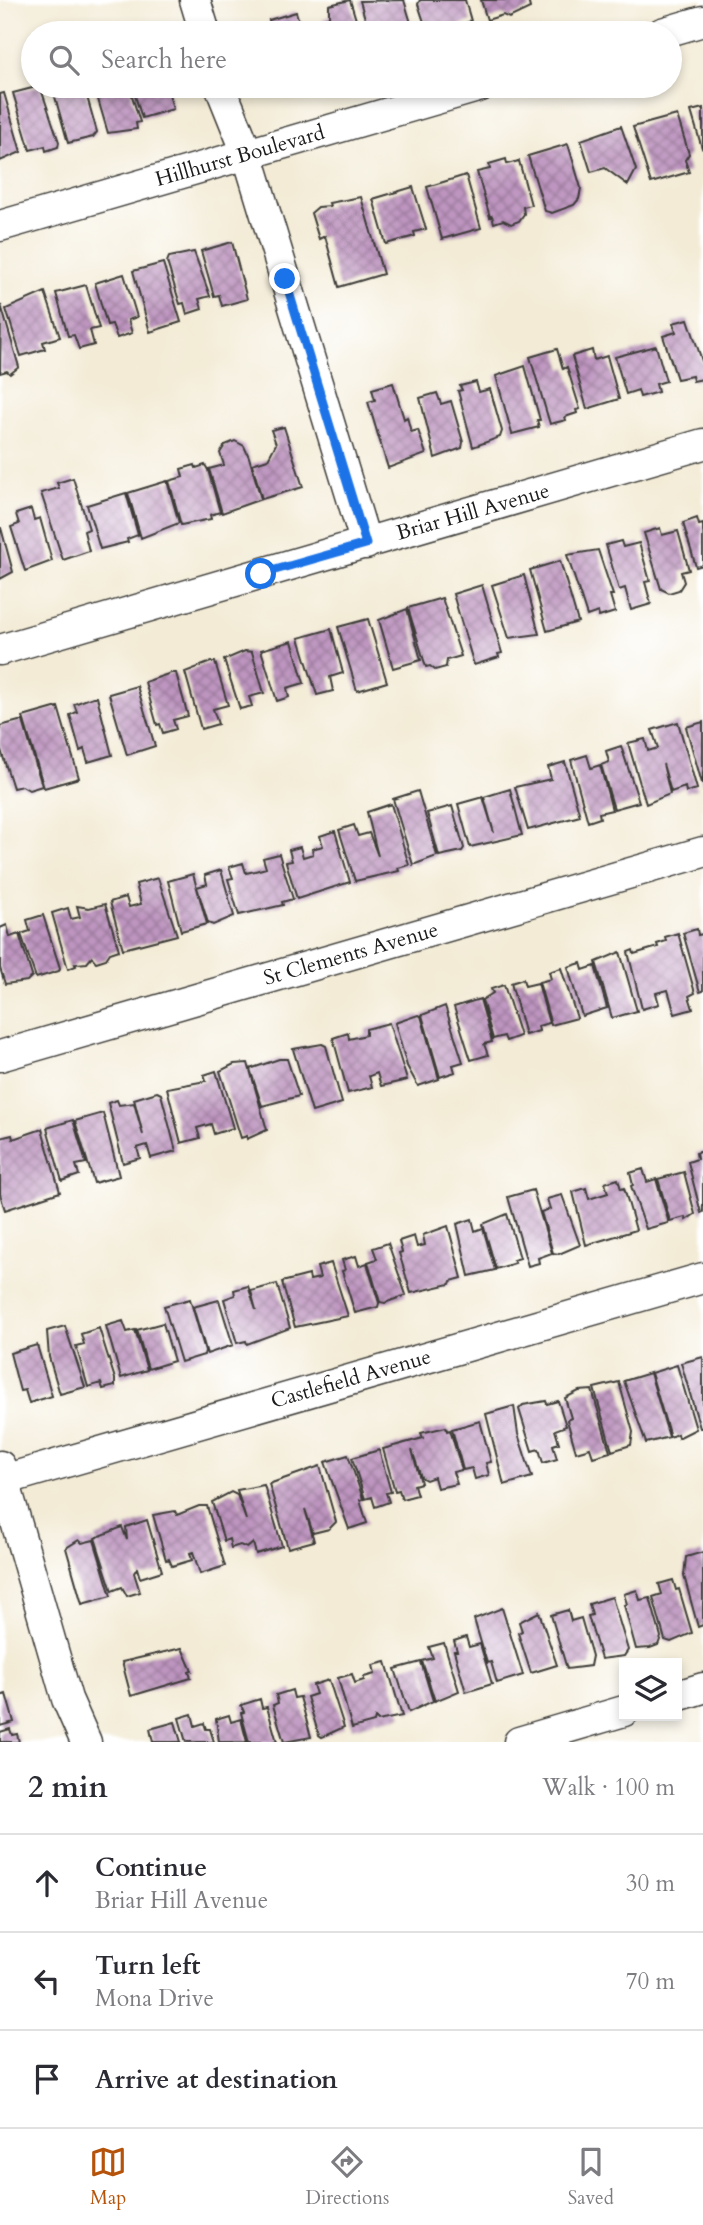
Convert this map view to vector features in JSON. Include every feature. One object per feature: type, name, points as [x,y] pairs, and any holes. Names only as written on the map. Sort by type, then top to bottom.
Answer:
[{"type":"street","points":[[195,0],[201,21]]},
{"type":"street","points":[[682,27],[703,21]]},
{"type":"street","points":[[225,98],[247,153],[366,544]]},
{"type":"street","name":"Hillhurst Boulevard","points":[[0,226],[439,98]]},
{"type":"street","name":"Briar Hill Avenue","points":[[0,650],[703,444]]},
{"type":"street","name":"St Clements Avenue","points":[[0,1056],[703,852]]},
{"type":"street","name":"Castlefield Avenue","points":[[1,1475],[703,1278]]},
{"type":"street","points":[[1,1475],[66,1699],[86,1742]]},
{"type":"street","points":[[682,1694],[703,1688]]},
{"type":"street","points":[[532,1740],[619,1713]]},
{"type":"building","points":[[350,0],[356,21],[324,21],[329,17],[329,5]]},
{"type":"building","points":[[404,0],[410,21],[366,21],[360,1]]},
{"type":"building","points":[[420,0],[465,0],[471,21],[424,21],[418,4]]},
{"type":"building","points":[[481,0],[528,0],[530,8],[509,18],[503,15],[487,20]]},
{"type":"building","points":[[296,12],[299,21],[269,21]]},
{"type":"building","points":[[21,91],[21,98],[44,98],[59,142],[58,147],[46,151],[45,146],[30,150],[13,93]]},
{"type":"building","points":[[4,93],[21,152],[0,161],[0,94]]},
{"type":"building","points":[[55,98],[87,98],[97,132],[93,137],[68,143]]},
{"type":"building","points":[[98,98],[133,98],[140,122],[136,123],[137,129],[108,133]]},
{"type":"building","points":[[136,98],[170,98],[173,109],[142,118]]},
{"type":"building","points":[[703,108],[703,147],[702,148],[691,111]]},
{"type":"building","points":[[677,115],[689,154],[685,160],[689,172],[651,183],[633,127]]},
{"type":"building","points":[[621,126],[636,170],[628,185],[605,168],[591,172],[581,140]]},
{"type":"building","points":[[568,144],[581,188],[579,199],[574,205],[552,213],[545,211],[528,156]]},
{"type":"building","points":[[506,159],[507,164],[519,161],[531,205],[523,207],[524,214],[519,221],[511,224],[503,220],[494,223],[492,216],[490,217],[477,172],[490,169],[489,164]]},
{"type":"building","points":[[466,175],[481,228],[442,239],[427,187]]},
{"type":"building","points":[[413,187],[426,229],[414,232],[415,236],[386,244],[373,199]]},
{"type":"building","points":[[361,197],[383,274],[339,287],[325,236],[319,239],[311,213],[318,207],[330,206],[329,203]]},
{"type":"building","points":[[232,242],[247,299],[222,306],[219,295],[214,296],[201,251]]},
{"type":"building","points":[[194,252],[210,296],[199,299],[202,309],[187,314],[184,303],[180,304],[167,262],[169,257]]},
{"type":"building","points":[[163,263],[181,322],[150,332],[133,271]]},
{"type":"building","points":[[124,274],[137,317],[128,320],[132,333],[117,338],[112,324],[107,325],[95,283]]},
{"type":"building","points":[[86,285],[99,328],[90,330],[94,345],[79,349],[74,335],[68,336],[56,293]]},
{"type":"building","points":[[45,292],[60,337],[43,342],[45,349],[21,356],[6,309]]},
{"type":"building","points":[[1,305],[19,367],[10,374],[7,371],[0,373]]},
{"type":"building","points":[[688,319],[703,364],[703,379],[693,381],[692,376],[677,379],[663,336],[676,332],[673,323]]},
{"type":"building","points":[[656,346],[666,381],[656,384],[658,392],[640,397],[638,390],[626,394],[615,357]]},
{"type":"building","points":[[557,349],[563,369],[567,367],[580,409],[576,410],[577,413],[565,417],[566,420],[550,424],[530,357]]},
{"type":"building","points":[[592,350],[594,360],[607,356],[619,399],[587,409],[572,356]]},
{"type":"building","points":[[525,366],[540,420],[537,420],[539,427],[512,434],[496,376]]},
{"type":"building","points":[[476,382],[479,392],[490,389],[502,431],[500,437],[473,447],[458,391],[462,390],[460,386]]},
{"type":"building","points":[[393,383],[404,419],[407,417],[411,432],[418,430],[426,454],[388,468],[368,402],[375,400],[372,389]]},
{"type":"building","points":[[437,393],[441,404],[451,401],[463,442],[462,448],[435,458],[420,398]]},
{"type":"building","points":[[284,427],[303,487],[262,499],[252,464],[268,459],[276,444],[271,430]]},
{"type":"building","points":[[235,441],[244,446],[249,457],[261,499],[222,513],[209,469],[224,465],[220,453],[225,445]]},
{"type":"building","points":[[195,465],[196,468],[205,465],[208,470],[220,512],[210,515],[211,519],[181,525],[169,481],[183,477],[181,469]]},
{"type":"building","points":[[73,478],[89,529],[84,531],[89,551],[63,560],[41,493],[59,488],[57,483]]},
{"type":"building","points":[[167,481],[179,523],[141,538],[128,493]]},
{"type":"building","points":[[126,493],[138,535],[127,539],[128,542],[100,549],[87,505]]},
{"type":"building","points":[[31,509],[34,520],[40,518],[52,561],[25,571],[11,527],[19,524],[16,514]]},
{"type":"building","points":[[697,518],[699,525],[703,524],[703,565],[696,567],[683,523]]},
{"type":"building","points":[[0,528],[13,572],[0,579]]},
{"type":"building","points":[[660,528],[662,535],[678,531],[689,570],[681,572],[684,582],[679,590],[669,593],[661,589],[644,533]]},
{"type":"building","points":[[621,541],[623,547],[639,543],[650,581],[645,582],[651,604],[631,610],[625,588],[619,590],[606,545]]},
{"type":"building","points":[[598,550],[613,595],[610,595],[615,612],[599,617],[598,612],[587,616],[567,555]]},
{"type":"building","points":[[560,561],[578,622],[547,631],[530,570]]},
{"type":"building","points":[[524,575],[539,634],[509,638],[492,585]]},
{"type":"building","points":[[482,585],[502,653],[498,654],[499,657],[474,665],[453,594]]},
{"type":"building","points":[[442,598],[461,656],[447,660],[446,667],[435,670],[430,666],[426,667],[408,608]]},
{"type":"building","points":[[407,609],[421,660],[393,668],[379,620]]},
{"type":"building","points":[[368,619],[387,682],[357,691],[338,627]]},
{"type":"building","points":[[331,629],[343,673],[330,677],[333,691],[317,695],[299,638]]},
{"type":"building","points":[[292,641],[304,683],[287,688],[289,697],[277,701],[261,650]]},
{"type":"building","points":[[245,651],[252,652],[264,693],[249,697],[252,706],[240,709],[224,660]]},
{"type":"building","points":[[215,662],[228,705],[213,709],[218,724],[201,729],[185,672]]},
{"type":"building","points":[[176,673],[188,716],[173,720],[176,729],[163,733],[160,724],[157,725],[145,682]]},
{"type":"building","points":[[137,686],[155,746],[127,755],[109,694]]},
{"type":"building","points":[[97,697],[112,755],[88,762],[84,749],[80,751],[70,715],[77,712],[74,704]]},
{"type":"building","points":[[58,707],[79,778],[44,788],[23,717]]},
{"type":"building","points":[[23,721],[42,786],[29,790],[22,786],[13,788],[0,747],[0,726]]},
{"type":"building","points":[[678,722],[697,789],[686,792],[685,787],[671,792],[663,764],[670,794],[646,804],[628,743],[645,739],[648,751],[658,748],[652,730]]},
{"type":"building","points":[[703,722],[703,783],[702,783],[686,727]]},
{"type":"building","points":[[621,746],[639,802],[614,809],[601,765],[609,762],[606,751]]},
{"type":"building","points":[[587,755],[591,768],[600,765],[612,810],[599,813],[600,818],[588,822],[571,760]]},
{"type":"building","points":[[565,762],[580,816],[528,830],[515,787],[551,779],[548,767]]},
{"type":"building","points":[[510,789],[522,835],[470,847],[458,804],[483,797],[494,833],[484,797]]},
{"type":"building","points":[[418,791],[437,856],[413,865],[393,799]]},
{"type":"building","points":[[391,804],[409,865],[398,868],[399,871],[355,881],[339,830],[354,825],[358,836],[369,833],[378,856],[367,812]]},
{"type":"building","points":[[452,806],[464,848],[462,851],[439,856],[427,813]]},
{"type":"building","points":[[335,831],[350,882],[297,899],[286,862],[292,861],[289,850],[300,847],[303,857],[313,854],[312,849],[323,846],[320,836]]},
{"type":"building","points":[[279,854],[293,899],[282,902],[283,905],[239,915],[228,879],[233,878],[229,867],[243,863],[246,873],[255,871],[266,868],[263,858]]},
{"type":"building","points":[[221,870],[234,916],[213,925],[208,923],[197,887],[207,884],[205,875]]},
{"type":"building","points":[[193,874],[207,924],[181,931],[168,881]]},
{"type":"building","points":[[158,878],[177,935],[123,949],[110,902],[126,897],[129,907],[141,904],[136,884]]},
{"type":"building","points":[[105,904],[119,950],[110,953],[106,959],[96,962],[92,957],[87,963],[75,964],[76,966],[68,969],[52,913],[68,908],[71,919],[80,917],[77,906],[89,908]]},
{"type":"building","points":[[43,915],[60,968],[59,971],[36,978],[21,934],[30,931],[27,920]]},
{"type":"building","points":[[7,925],[10,937],[19,934],[32,976],[27,981],[5,984],[0,968],[0,928]]},
{"type":"building","points":[[697,929],[698,935],[703,934],[703,991],[700,992],[683,933]]},
{"type":"building","points":[[678,933],[695,993],[689,996],[693,1009],[675,1014],[668,990],[656,993],[659,1004],[642,1009],[628,952],[633,950],[634,954],[658,947],[657,944],[666,941],[665,937]]},
{"type":"building","points":[[620,952],[637,1011],[612,1018],[596,962]]},
{"type":"building","points":[[581,963],[583,970],[595,966],[607,1008],[582,1016],[568,967]]},
{"type":"building","points":[[561,968],[577,1018],[551,1025],[539,982],[551,979],[549,972]]},
{"type":"building","points":[[523,979],[525,986],[538,983],[549,1023],[538,1026],[539,1031],[525,1035],[511,983]]},
{"type":"building","points":[[504,985],[520,1036],[506,1041],[504,1036],[493,1039],[482,1000],[493,993],[491,989]]},
{"type":"building","points":[[480,999],[492,1042],[484,1044],[488,1055],[471,1060],[454,1007]]},
{"type":"building","points":[[445,1006],[463,1062],[453,1065],[455,1072],[440,1077],[422,1015]]},
{"type":"building","points":[[421,1016],[439,1079],[418,1086],[407,1066],[395,1023]]},
{"type":"building","points":[[389,1023],[407,1080],[381,1086],[377,1073],[369,1076],[372,1087],[348,1093],[333,1038],[348,1033],[349,1039],[366,1035],[366,1029]]},
{"type":"building","points":[[322,1044],[326,1046],[342,1103],[312,1112],[293,1049]]},
{"type":"building","points":[[287,1059],[299,1096],[262,1106],[250,1069]]},
{"type":"building","points":[[248,1063],[267,1130],[247,1139],[247,1136],[241,1138],[220,1071],[234,1064]]},
{"type":"building","points":[[216,1071],[233,1128],[214,1134],[211,1124],[197,1128],[200,1138],[181,1143],[167,1088],[206,1081],[204,1075]]},
{"type":"building","points":[[157,1092],[161,1094],[176,1151],[151,1158],[147,1145],[137,1148],[140,1158],[123,1163],[108,1103],[117,1100],[119,1105],[134,1103],[143,1135],[134,1099]]},
{"type":"building","points":[[103,1113],[119,1176],[94,1183],[75,1121]]},
{"type":"building","points":[[73,1120],[86,1163],[76,1165],[79,1175],[62,1181],[47,1128]]},
{"type":"building","points":[[42,1129],[60,1192],[5,1210],[0,1194],[0,1138],[12,1135],[13,1139]]},
{"type":"building","points":[[703,1151],[701,1213],[688,1162],[697,1159],[696,1153]]},
{"type":"building","points":[[643,1169],[647,1182],[656,1179],[668,1220],[668,1223],[646,1229],[631,1186],[630,1173]]},
{"type":"building","points":[[684,1172],[695,1214],[686,1220],[685,1217],[670,1221],[658,1179]]},
{"type":"building","points":[[618,1179],[621,1189],[624,1188],[636,1230],[586,1245],[573,1192],[586,1188],[589,1199],[608,1193],[605,1183]]},
{"type":"building","points":[[533,1190],[552,1253],[538,1258],[539,1263],[528,1266],[508,1197]]},
{"type":"building","points":[[562,1195],[580,1245],[559,1254],[553,1253],[541,1212],[550,1209],[547,1199]]},
{"type":"building","points":[[507,1214],[520,1258],[513,1260],[515,1263],[496,1269],[483,1224]]},
{"type":"building","points":[[472,1219],[475,1231],[483,1228],[495,1270],[469,1276],[457,1224]]},
{"type":"building","points":[[448,1226],[462,1278],[451,1281],[450,1284],[411,1293],[399,1253],[402,1252],[399,1241],[414,1236],[417,1247],[425,1245],[423,1235]]},
{"type":"building","points":[[388,1243],[406,1295],[385,1303],[380,1302],[368,1262],[377,1259],[373,1248]]},
{"type":"building","points":[[356,1256],[359,1266],[367,1263],[379,1303],[378,1307],[355,1313],[342,1271],[345,1270],[342,1260]]},
{"type":"building","points":[[331,1263],[348,1316],[295,1327],[282,1282],[309,1275],[310,1280],[320,1278],[317,1267]]},
{"type":"building","points":[[277,1284],[290,1328],[247,1344],[246,1341],[237,1343],[224,1299],[235,1295],[234,1290],[248,1286],[256,1310],[251,1291]]},
{"type":"building","points":[[190,1299],[205,1351],[204,1355],[181,1362],[164,1306]]},
{"type":"building","points":[[219,1300],[233,1345],[207,1354],[193,1307]]},
{"type":"building","points":[[123,1321],[127,1332],[135,1330],[147,1370],[121,1378],[106,1326]]},
{"type":"building","points":[[163,1323],[174,1361],[148,1369],[137,1330]]},
{"type":"building","points":[[65,1326],[85,1387],[60,1394],[49,1357],[47,1331]]},
{"type":"building","points":[[99,1328],[115,1379],[115,1386],[103,1389],[101,1383],[88,1387],[76,1346],[84,1344],[81,1334]]},
{"type":"building","points":[[37,1345],[52,1396],[29,1403],[25,1390],[20,1391],[10,1353]]},
{"type":"building","points":[[703,1357],[703,1428],[700,1428],[681,1363]]},
{"type":"building","points":[[677,1365],[696,1429],[678,1438],[677,1434],[670,1437],[651,1373]]},
{"type":"building","points":[[650,1373],[669,1437],[646,1443],[624,1381]]},
{"type":"building","points":[[619,1382],[633,1432],[631,1445],[612,1451],[594,1388]]},
{"type":"building","points":[[592,1390],[610,1452],[593,1457],[590,1448],[576,1452],[567,1420],[571,1418],[565,1398],[579,1391]]},
{"type":"building","points":[[546,1401],[547,1404],[558,1401],[566,1426],[555,1430],[559,1443],[553,1445],[557,1459],[543,1463],[539,1449],[532,1451],[519,1409],[523,1405]]},
{"type":"building","points":[[514,1406],[518,1434],[532,1477],[504,1485],[486,1414]]},
{"type":"building","points":[[480,1421],[491,1462],[486,1463],[489,1475],[475,1479],[472,1468],[463,1470],[452,1429]]},
{"type":"building","points":[[446,1427],[447,1431],[450,1430],[462,1470],[453,1472],[457,1484],[437,1488],[434,1477],[426,1480],[421,1477],[412,1450],[421,1483],[414,1485],[417,1495],[402,1499],[399,1490],[395,1491],[383,1449],[423,1438],[421,1433]]},
{"type":"building","points":[[379,1450],[391,1492],[386,1493],[389,1502],[375,1507],[372,1497],[365,1499],[352,1458]]},
{"type":"building","points":[[348,1455],[363,1499],[360,1500],[367,1523],[349,1529],[325,1462]]},
{"type":"building","points":[[320,1466],[336,1522],[329,1529],[313,1533],[305,1509],[314,1541],[288,1548],[269,1484]]},
{"type":"building","points":[[264,1485],[282,1546],[256,1554],[253,1543],[247,1548],[240,1545],[231,1548],[229,1539],[224,1541],[212,1502],[231,1492],[237,1495],[246,1520],[237,1490]]},
{"type":"building","points":[[199,1506],[207,1506],[225,1566],[200,1574],[193,1552],[190,1553],[192,1560],[172,1566],[169,1559],[166,1560],[153,1515],[175,1511],[177,1515]]},
{"type":"building","points":[[147,1520],[162,1571],[140,1578],[137,1568],[134,1573],[140,1592],[127,1596],[122,1587],[112,1591],[95,1538],[122,1527],[127,1540],[126,1527]]},
{"type":"building","points":[[79,1540],[82,1543],[94,1540],[111,1596],[82,1604],[66,1548]]},
{"type":"building","points":[[703,1552],[703,1625],[698,1627],[684,1576],[686,1557]]},
{"type":"building","points":[[673,1580],[676,1590],[679,1589],[692,1633],[671,1642],[665,1640],[653,1597],[662,1594],[659,1584]]},
{"type":"building","points":[[637,1590],[640,1600],[650,1598],[661,1637],[658,1645],[650,1648],[636,1649],[624,1605],[627,1604],[624,1594]]},
{"type":"building","points":[[612,1597],[628,1650],[624,1656],[601,1659],[588,1616],[592,1615],[589,1604]]},
{"type":"building","points":[[502,1608],[523,1675],[497,1683],[491,1662],[487,1663],[474,1619]]},
{"type":"building","points":[[568,1610],[571,1621],[581,1618],[592,1656],[590,1666],[567,1669],[551,1615]]},
{"type":"building","points":[[539,1612],[557,1665],[531,1673],[518,1633],[522,1631],[519,1622]]},
{"type":"building","points":[[466,1637],[469,1647],[480,1644],[492,1684],[466,1692],[454,1651],[457,1651],[454,1641]]},
{"type":"building","points":[[444,1643],[459,1691],[435,1701],[422,1661],[433,1658],[429,1647]]},
{"type":"building","points":[[182,1648],[192,1671],[189,1672],[191,1678],[131,1696],[122,1662]]},
{"type":"building","points":[[386,1662],[402,1716],[378,1721],[375,1718],[374,1722],[352,1728],[338,1678],[352,1674],[355,1683],[364,1680],[364,1677],[375,1674],[373,1665]]},
{"type":"building","points":[[421,1662],[433,1701],[409,1712],[395,1669]]},
{"type":"building","points":[[329,1680],[344,1727],[322,1737],[319,1735],[307,1697],[316,1694],[313,1685]]},
{"type":"building","points":[[292,1690],[294,1698],[300,1697],[311,1737],[284,1742],[273,1705],[278,1703],[276,1695]]},
{"type":"building","points":[[6,1694],[14,1722],[0,1726],[0,1696]]},
{"type":"building","points":[[260,1699],[262,1708],[267,1707],[277,1742],[249,1742],[241,1705]]},
{"type":"building","points":[[192,1714],[195,1726],[204,1723],[206,1729],[210,1729],[214,1742],[186,1742],[179,1718]]},
{"type":"building","points":[[229,1715],[231,1722],[241,1719],[247,1742],[219,1742],[216,1719]]},
{"type":"building","points":[[175,1722],[181,1742],[153,1742],[150,1729]]},
{"type":"building","points":[[10,1729],[12,1735],[17,1734],[19,1742],[0,1742],[0,1732]]},
{"type":"route","points":[[261,574],[366,544],[285,279]]}]
